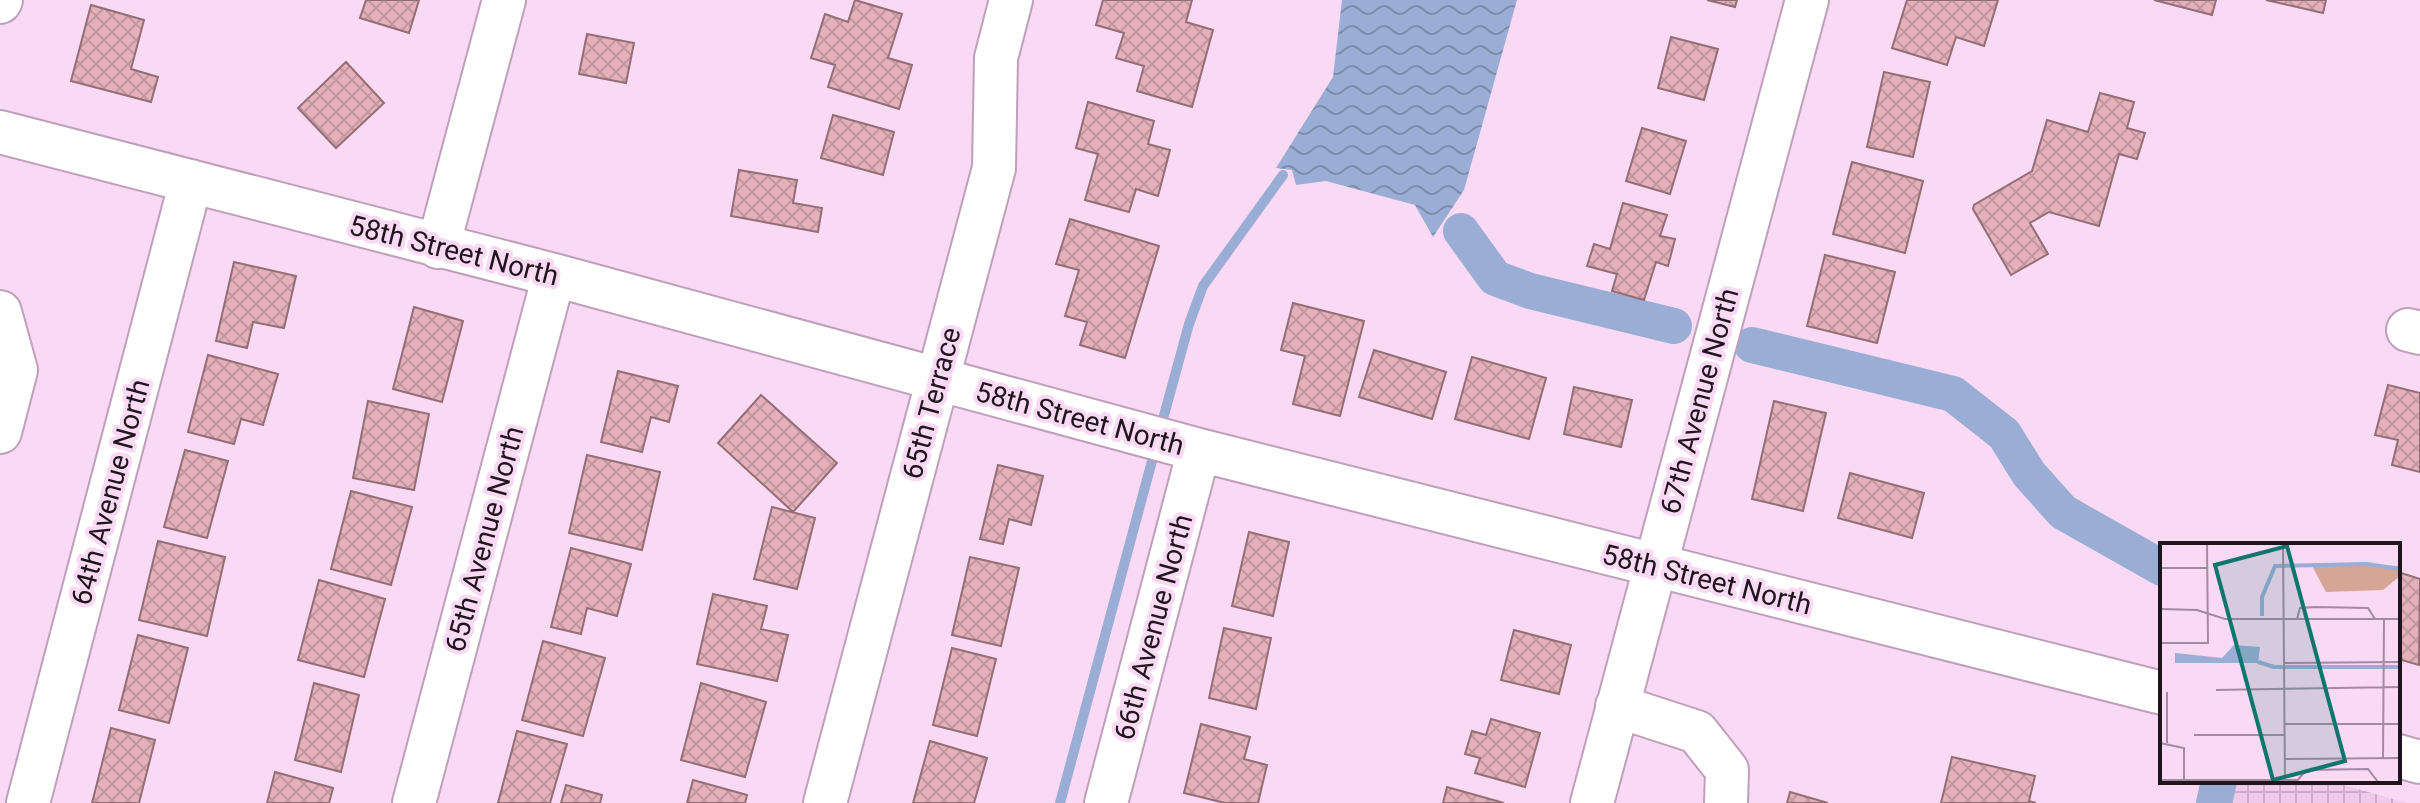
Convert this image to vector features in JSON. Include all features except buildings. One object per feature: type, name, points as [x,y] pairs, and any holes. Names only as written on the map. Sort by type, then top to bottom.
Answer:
[{"type":"street","points":[[438,247],[504,0]]},
{"type":"street","name":"65th Terrace","points":[[825,803],[994,168],[996,58],[1011,0]]},
{"type":"street","name":"67th Avenue North","points":[[1592,803],[1807,0]]},
{"type":"street","name":"58th Street North","points":[[0,132],[554,275],[1129,432],[2160,692]]},
{"type":"street","name":"64th Avenue North","points":[[28,803],[191,181]]},
{"type":"street","name":"65th Avenue North","points":[[414,803],[554,275]]},
{"type":"street","points":[[0,312],[16,370],[0,432]]},
{"type":"street","name":"66th Avenue North","points":[[1106,803],[1190,447]]},
{"type":"street","points":[[1617,706],[1697,732],[1727,770],[1726,803]]},
{"type":"street","points":[[2400,757],[2420,762]]},
{"type":"shaded area","points":[[2219,783],[2337,783],[2407,803],[2214,803]]},
{"type":"water","points":[[1342,0],[1517,0],[1464,190],[1433,237],[1415,205],[1326,181],[1296,185],[1292,170],[1276,168],[1333,77]]},
{"type":"waterway","points":[[1160,430],[1189,324],[1203,286],[1283,175]]},
{"type":"waterway","points":[[1461,231],[1495,278],[1530,291],[1674,326]]},
{"type":"waterway","points":[[1752,345],[1953,394],[2004,434],[2029,474],[2063,512],[2160,567]]},
{"type":"waterway","points":[[1060,803],[1156,446]]},
{"type":"waterway","points":[[2214,803],[2219,783]]}]
